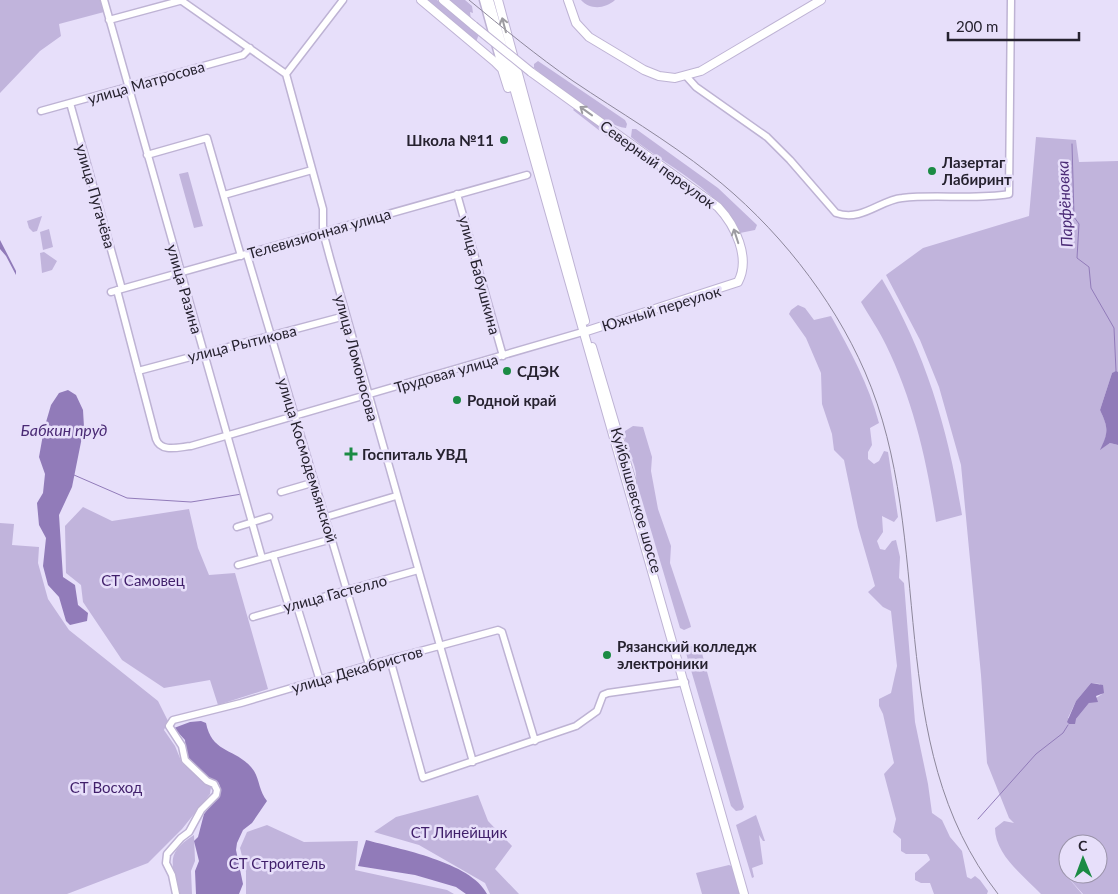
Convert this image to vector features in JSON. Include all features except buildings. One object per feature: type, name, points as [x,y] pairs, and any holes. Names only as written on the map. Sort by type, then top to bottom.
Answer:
[{"type":"main road","points":[[421,0],[502,69]]},
{"type":"main road","name":"Северный переулок","points":[[443,0],[531,72],[718,207],[727,216],[737,238],[744,267],[738,282]]},
{"type":"main road","points":[[489,0],[522,107]]},
{"type":"main road","points":[[498,0],[522,107]]},
{"type":"main road","points":[[568,0],[576,23],[595,42],[659,76],[675,78],[687,77],[701,72],[821,0]]},
{"type":"main road","points":[[573,0],[584,26],[599,38],[660,73],[687,77]]},
{"type":"main road","name":"Куйбышевское шоссе","points":[[502,69],[535,166],[585,331],[705,734],[749,894]]},
{"type":"main road","name":"Куйбышевское шоссе","points":[[522,107],[535,166]]},
{"type":"main road","name":"Куйбышевское шоссе","points":[[522,107],[744,894]]},
{"type":"main road","name":"Южный переулок","points":[[585,331],[738,282]]},
{"type":"street","name":"улица Разина","points":[[104,0],[202,353],[262,558]]},
{"type":"street","points":[[109,20],[182,1],[286,74],[343,0]]},
{"type":"street","name":"Куйбышевское шоссе","points":[[483,0],[502,69]]},
{"type":"street","points":[[687,77],[696,87],[767,137],[790,160],[836,213],[843,215],[871,210],[901,198],[1009,194],[1012,0]]},
{"type":"street","name":"улица Матросова","points":[[41,111],[243,55],[250,48]]},
{"type":"street","name":"улица Ломоносова","points":[[286,74],[323,209],[323,232],[345,316],[473,762]]},
{"type":"street","name":"улица Пугачёва","points":[[70,103],[156,439],[158,444],[164,448]]},
{"type":"street","name":"улица Космодемьянской","points":[[147,155],[207,138],[271,336],[369,665]]},
{"type":"street","points":[[224,195],[312,170]]},
{"type":"street","name":"Телевизионная улица","points":[[117,290],[527,175]]},
{"type":"street","name":"улица Бабушкина","points":[[458,194],[503,356]]},
{"type":"street","name":"улица Рытикова","points":[[138,371],[345,316]]},
{"type":"street","name":"Трудовая улица","points":[[164,448],[191,446],[226,434],[367,396],[585,331]]},
{"type":"street","points":[[281,492],[315,482]]},
{"type":"street","points":[[326,516],[396,496]]},
{"type":"street","points":[[237,527],[269,517]]},
{"type":"street","points":[[238,565],[332,539]]},
{"type":"street","points":[[273,555],[289,608]]},
{"type":"street","name":"улица Гастелло","points":[[252,617],[281,608],[297,606],[418,570]]},
{"type":"street","points":[[297,606],[320,681]]},
{"type":"street","name":"улица Декабристов","points":[[176,894],[172,875],[166,863],[167,854],[189,832],[201,810],[216,795],[217,790],[214,784],[196,772],[185,760],[182,746],[169,726],[174,720],[498,630],[502,632],[535,741]]},
{"type":"street","points":[[390,659],[423,778],[576,726],[597,711],[603,695],[608,693],[648,689],[685,682]]},
{"type":"green space","points":[[0,0],[101,0],[104,12],[59,24],[61,36],[40,51],[0,93]]},
{"type":"green space","points":[[425,0],[437,0],[479,34],[476,42]]},
{"type":"green space","points":[[446,0],[465,0],[472,6],[473,13],[470,12],[471,20]]},
{"type":"green space","points":[[581,0],[615,0],[602,7],[593,7]]},
{"type":"green space","points":[[538,61],[625,120],[626,128],[605,120],[566,93],[534,68],[534,64]]},
{"type":"green space","points":[[576,107],[618,137],[614,142],[573,110]]},
{"type":"green space","points":[[632,129],[636,129],[718,188],[757,225],[755,230],[740,233],[733,219],[708,193],[631,137]]},
{"type":"green space","points":[[1036,137],[1076,140],[1079,162],[1118,161],[1118,372],[1112,373],[1100,410],[1105,420],[1106,429],[1101,449],[1110,443],[1118,445],[1118,894],[1083,894],[1074,884],[1108,884],[1108,834],[1058,834],[1058,884],[1074,884],[1082,894],[1041,894],[1005,856],[996,838],[995,828],[1004,821],[1014,823],[1009,818],[987,763],[981,675],[961,465],[939,387],[920,340],[886,275],[923,248],[1029,216]],"holes":[[[1091,683],[1100,684],[1102,694],[1089,703],[1076,719],[1068,718],[1076,701]]]},
{"type":"green space","points":[[188,172],[203,226],[194,228],[179,174]]},
{"type":"green space","points":[[42,216],[37,231],[33,232],[29,228],[27,221]]},
{"type":"green space","points":[[49,229],[53,247],[43,250],[40,232]]},
{"type":"green space","points":[[44,252],[57,261],[52,270],[42,273],[40,253]]},
{"type":"green space","points":[[882,279],[911,335],[933,393],[950,452],[962,515],[936,522],[918,431],[904,387],[883,339],[861,302]]},
{"type":"green space","points":[[798,305],[805,308],[814,320],[831,316],[858,368],[875,409],[879,423],[870,428],[872,445],[868,452],[868,459],[874,464],[879,461],[884,451],[888,452],[898,517],[894,522],[882,516],[883,532],[877,541],[880,549],[885,550],[892,541],[896,540],[900,557],[899,578],[904,583],[915,722],[932,813],[942,820],[950,837],[962,851],[967,877],[971,879],[975,876],[980,880],[988,891],[987,894],[934,894],[930,883],[921,883],[915,880],[915,873],[930,860],[929,857],[927,854],[906,854],[901,851],[901,839],[893,832],[896,819],[884,774],[894,763],[883,714],[879,706],[879,699],[891,693],[897,666],[891,611],[883,607],[868,592],[875,586],[858,527],[844,460],[834,450],[832,434],[822,404],[821,373],[806,338],[789,314]]},
{"type":"green space","points":[[633,426],[643,427],[652,457],[651,471],[658,509],[671,546],[670,563],[691,627],[684,630],[680,628],[636,480],[635,467],[626,443],[625,431]]},
{"type":"green space","name":"СТ Самовец","points":[[83,507],[112,521],[189,509],[198,548],[209,575],[235,573],[268,689],[218,705],[210,680],[164,688],[122,660],[83,602],[81,585],[66,573],[65,526]]},
{"type":"green space","name":"СТ Восход","points":[[0,523],[14,524],[12,545],[39,547],[38,563],[48,599],[69,630],[158,701],[168,721],[164,730],[175,746],[182,763],[211,787],[210,794],[182,829],[148,863],[67,894],[0,894]]},
{"type":"green space","points":[[693,645],[700,646],[744,807],[742,810],[736,811],[731,806],[686,653],[688,648]]},
{"type":"green space","name":"СТ Линейщик","points":[[478,795],[488,821],[512,846],[495,869],[519,894],[490,894],[485,883],[419,845],[374,832],[396,817]]},
{"type":"green space","points":[[756,815],[765,841],[759,835],[763,864],[752,868],[754,877],[752,878],[736,825]]},
{"type":"green space","name":"СТ Строитель","points":[[267,825],[304,842],[358,841],[355,870],[447,890],[454,894],[246,894],[246,872],[240,848],[247,832]]},
{"type":"green space","points":[[194,835],[195,861],[191,871],[192,894],[180,894],[173,867],[174,854],[184,842]]},
{"type":"green space","points":[[729,865],[734,867],[741,894],[702,894],[696,873]]},
{"type":"water","points":[[0,240],[16,271],[16,275],[0,249]]},
{"type":"water","points":[[1118,372],[1118,445],[1110,443],[1100,450],[1105,439],[1106,430],[1105,421],[1100,410],[1112,373]]},
{"type":"water","name":"Бабкин пруд","points":[[68,390],[76,395],[83,410],[84,427],[72,487],[59,515],[63,577],[75,585],[78,605],[88,613],[87,621],[70,625],[66,621],[59,597],[48,585],[43,566],[46,538],[39,525],[37,503],[43,493],[45,474],[39,457],[44,429],[51,405],[59,393]]},
{"type":"water","points":[[1091,683],[1103,685],[1104,693],[1096,696],[1098,702],[1089,703],[1076,719],[1075,724],[1069,724],[1067,722],[1076,701]]},
{"type":"water","points":[[201,721],[206,723],[209,733],[218,745],[238,756],[251,767],[267,801],[252,823],[243,830],[237,843],[236,850],[243,884],[239,894],[196,894],[195,871],[199,861],[194,841],[198,837],[204,814],[220,794],[220,786],[218,782],[206,779],[187,760],[185,740],[174,728],[190,722]]},
{"type":"water","points":[[366,840],[433,858],[450,865],[466,873],[479,883],[487,894],[466,894],[456,887],[415,875],[358,866]]},
{"type":"waterway","name":"Парфёновка","points":[[1072,144],[1074,217],[1079,224],[1077,258],[1089,267],[1091,288],[1114,328],[1116,371]]},
{"type":"waterway","points":[[74,475],[127,498],[191,502],[242,494]]},
{"type":"waterway","points":[[978,819],[1036,754],[1063,733],[1068,725]]},
{"type":"railway","points":[[469,0],[520,42],[573,81],[677,149],[734,194],[779,239],[800,264],[836,316],[865,372],[887,436],[900,503],[923,707],[938,772],[961,835],[998,894]]},
{"type":"place","name":"Школа №11","points":[[504,140]]},
{"type":"place","name":"Лазертаг Лабиринт","points":[[932,171]]},
{"type":"place","name":"СДЭК","points":[[507,371]]},
{"type":"place","name":"Родной край","points":[[457,400]]},
{"type":"place","name":"Госпиталь УВД","points":[[351,454]]},
{"type":"place","name":"Рязанский колледж электроники","points":[[607,655]]}]
